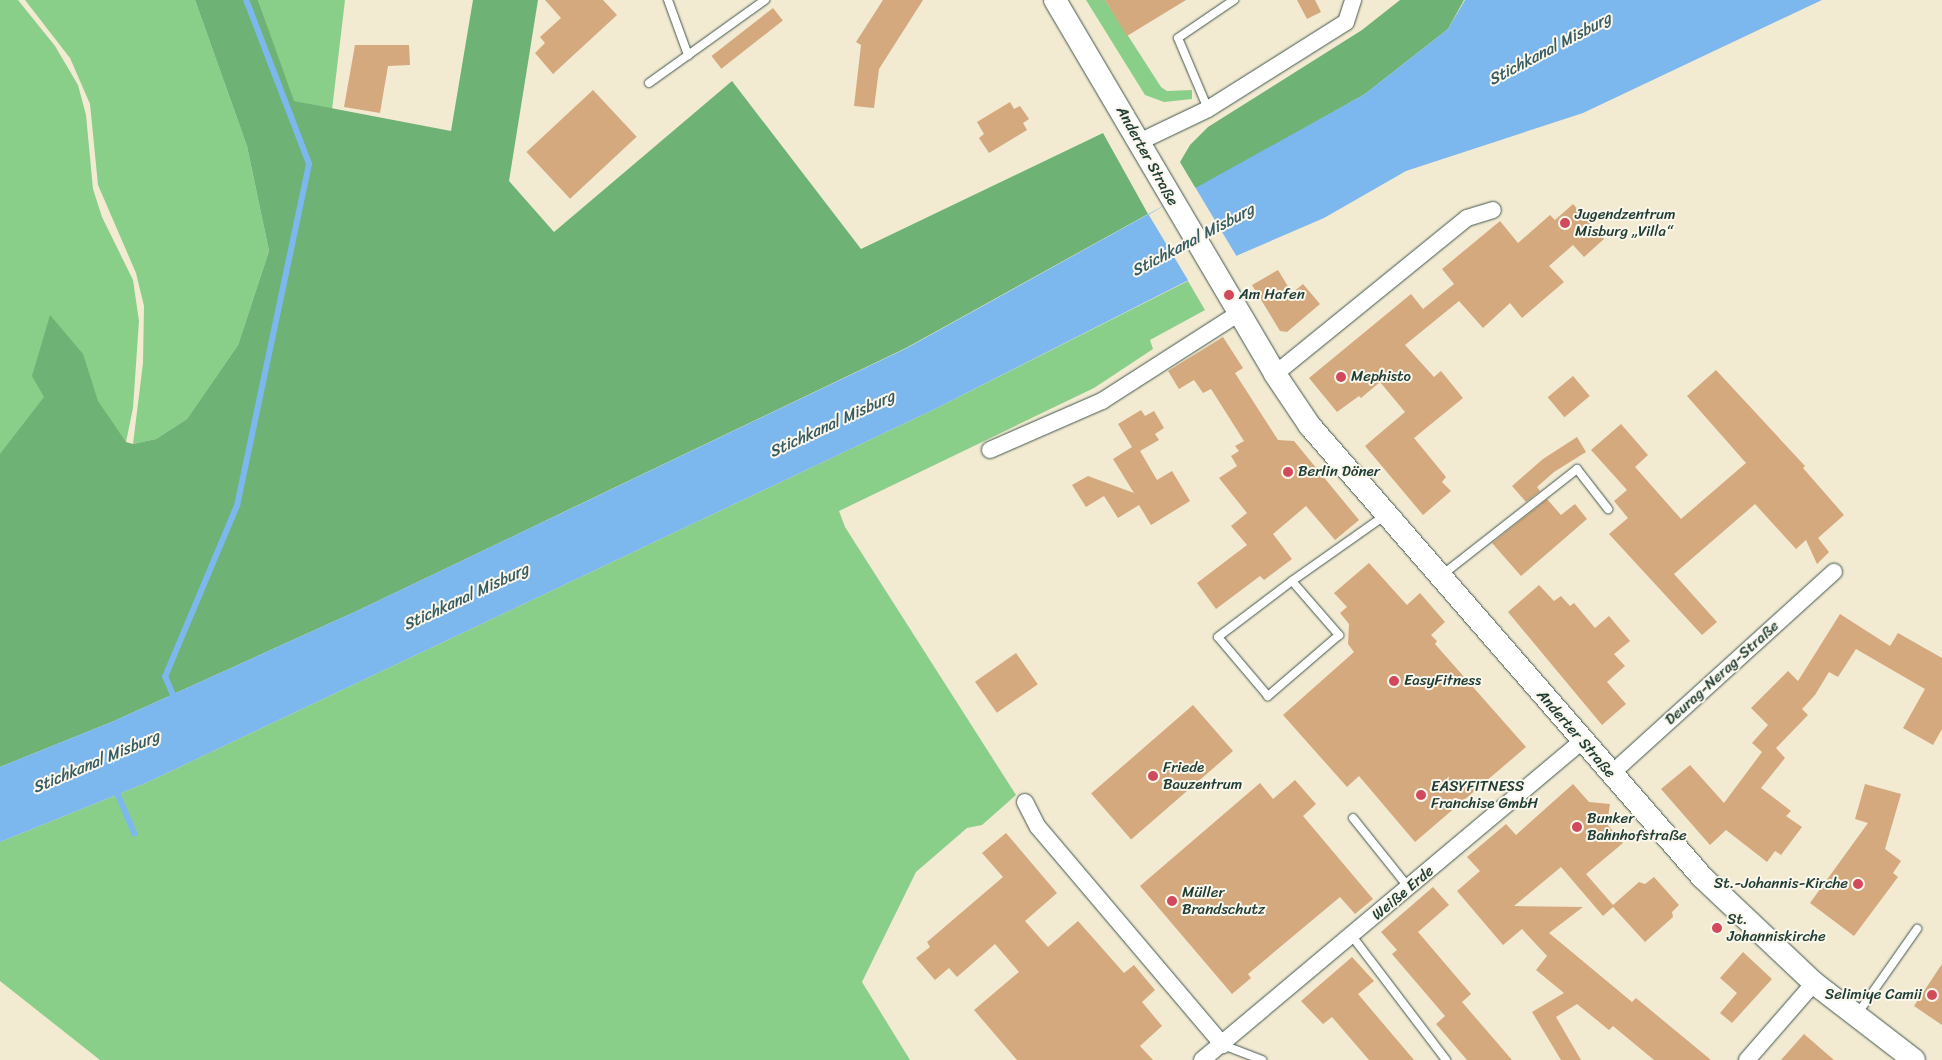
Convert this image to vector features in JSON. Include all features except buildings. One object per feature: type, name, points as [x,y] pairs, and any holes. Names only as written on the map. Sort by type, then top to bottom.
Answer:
[{"type":"main road","name":"Anderter Straße","points":[[1056,0],[1274,374],[1310,426],[1702,877],[1814,983],[1855,1017],[1914,1060]]},
{"type":"street","points":[[1139,142],[1208,109],[1346,22],[1354,0]]},
{"type":"street","points":[[1274,374],[1467,218],[1493,210]]},
{"type":"street","points":[[990,450],[1102,401],[1239,313]]},
{"type":"street","name":"Deurag-Nerag-Straße","points":[[1611,774],[1834,572]]},
{"type":"street","name":"Weiße Erde","points":[[1202,1060],[1223,1045],[1582,741]]},
{"type":"street","points":[[1025,802],[1038,827],[1223,1045]]},
{"type":"street","points":[[1747,1060],[1814,983]]},
{"type":"lane","points":[[668,0],[688,55]]},
{"type":"lane","points":[[649,83],[765,0]]},
{"type":"lane","points":[[1208,109],[1178,38],[1234,0]]},
{"type":"lane","points":[[1440,577],[1577,469],[1608,509]]},
{"type":"lane","points":[[1292,581],[1339,635],[1268,696],[1218,637],[1292,581],[1386,514]]},
{"type":"lane","points":[[1353,818],[1409,888]]},
{"type":"lane","points":[[1855,1017],[1917,929]]},
{"type":"lane","points":[[1352,936],[1446,1060]]},
{"type":"lane","points":[[1223,1045],[1262,1060]]},
{"type":"green space","points":[[0,0],[18,0],[55,46],[78,85],[86,115],[93,189],[102,217],[133,280],[139,321],[133,408],[126,442],[0,709]]},
{"type":"green space","points":[[25,0],[195,0],[247,146],[269,251],[238,345],[187,419],[156,439],[133,444],[143,363],[144,306],[136,273],[98,185],[90,104],[70,58]]},
{"type":"green space","points":[[195,0],[258,0],[294,101],[451,131],[473,0],[538,0],[509,181],[554,232],[732,81],[861,249],[1103,133],[1148,214],[906,348],[359,610],[114,721],[0,767],[0,454],[44,397],[32,376],[50,315],[83,354],[98,401],[126,442],[133,444],[156,439],[187,419],[238,345],[269,251],[247,146]]},
{"type":"green space","points":[[258,0],[345,0],[332,110],[293,101]]},
{"type":"green space","points":[[1086,0],[1105,0],[1161,87],[1167,91],[1192,90],[1192,99],[1164,102],[1145,95]]},
{"type":"green space","points":[[1400,0],[1464,0],[1448,29],[1365,94],[1196,189],[1180,162],[1190,145],[1208,127],[1362,30]]},
{"type":"green space","points":[[1188,281],[1205,310],[1150,340],[1153,349],[1094,388],[839,511],[845,527],[1016,795],[982,825],[967,828],[916,872],[862,982],[910,1060],[100,1060],[0,981],[0,842],[146,783],[937,408]]},
{"type":"water","name":"Stichkanal Misburg","points":[[1465,0],[1822,0],[1583,113],[1406,171],[1324,218],[1236,256],[937,408],[146,783],[0,842],[0,767],[114,721],[359,610],[907,348],[1365,94],[1448,29]]},
{"type":"pier","points":[[1195,187],[1237,257],[1191,285],[1149,215]]},
{"type":"waterway","points":[[175,700],[165,677],[237,506],[309,164],[246,0]]},
{"type":"waterway","points":[[118,794],[135,834]]},
{"type":"place","name":"Jugendzentrum Misburg „Villa“","points":[[1565,223]]},
{"type":"place","name":"Am Hafen","points":[[1229,295]]},
{"type":"place","name":"Mephisto","points":[[1341,377]]},
{"type":"place","name":"Berlin Döner","points":[[1288,472]]},
{"type":"place","name":"EasyFitness","points":[[1394,681]]},
{"type":"place","name":"Friede Bauzentrum","points":[[1153,776]]},
{"type":"place","name":"EASYFITNESS Franchise GmbH","points":[[1421,795]]},
{"type":"place","name":"Bunker Bahnhofstraße","points":[[1577,827]]},
{"type":"place","name":"St.-Johannis-Kirche","points":[[1858,884]]},
{"type":"place","name":"Müller Brandschutz","points":[[1172,901]]},
{"type":"place","name":"St. Johanniskirche","points":[[1717,928]]},
{"type":"place","name":"Selimiye Camii","points":[[1932,995]]}]
